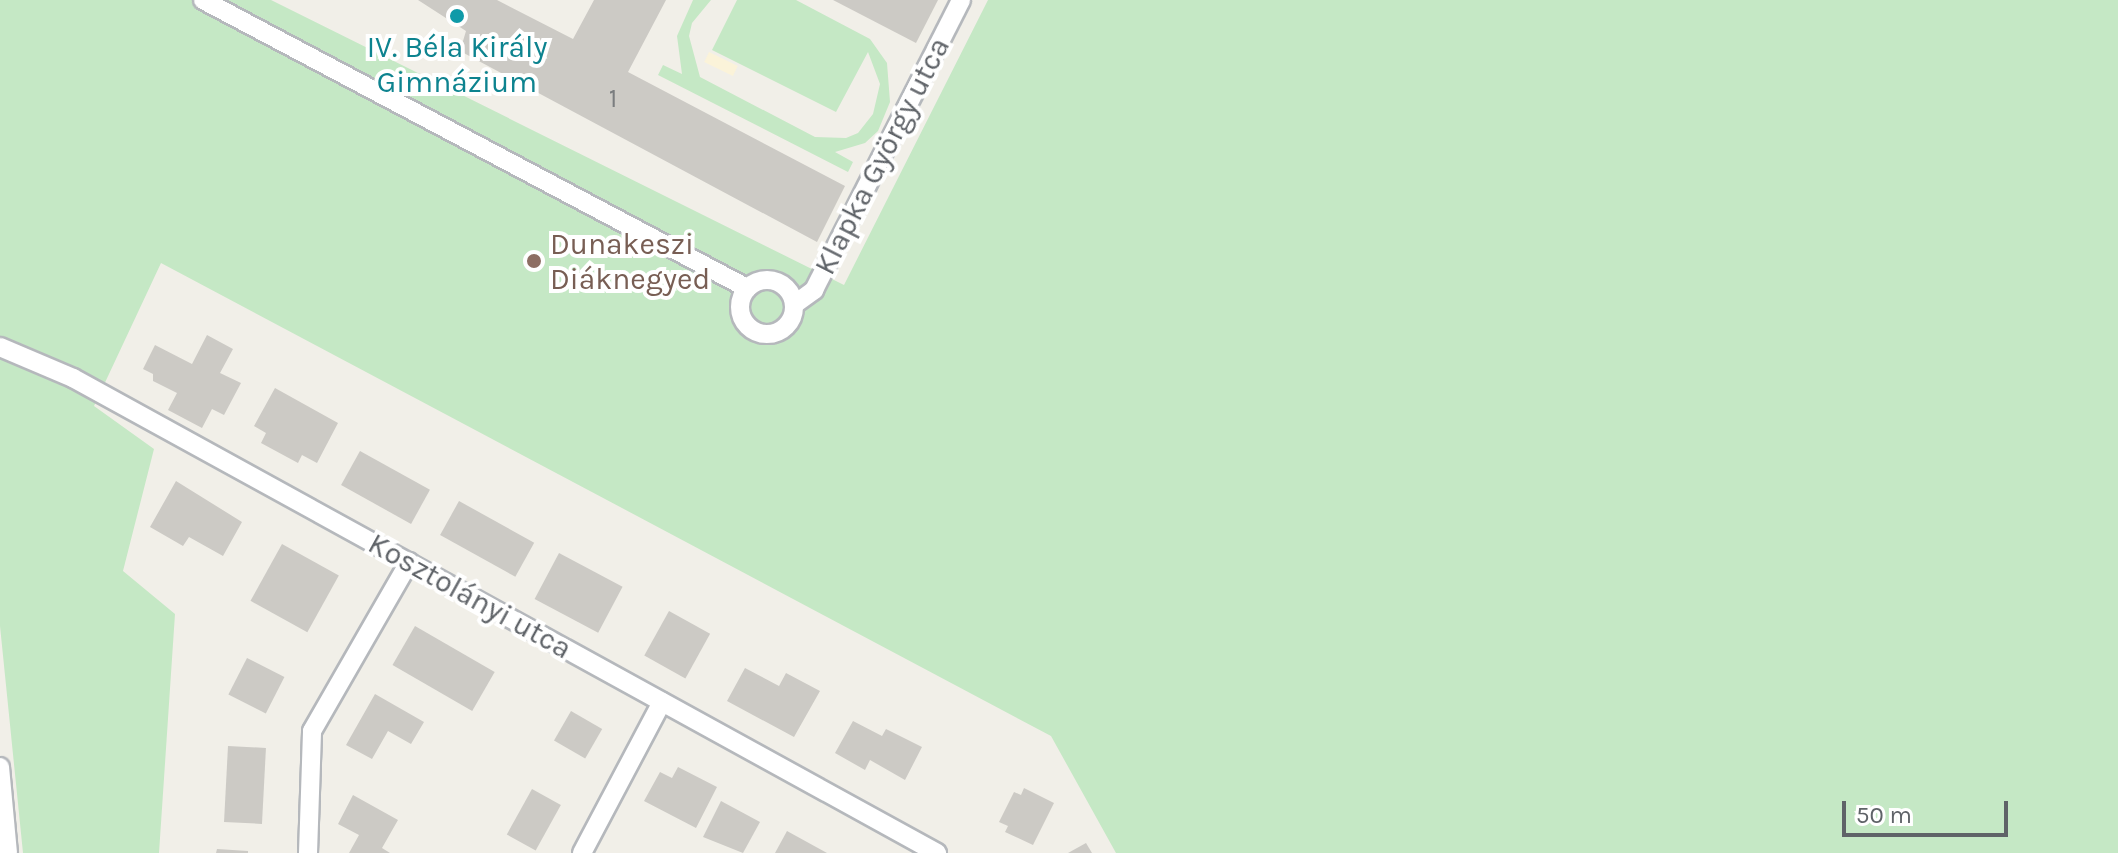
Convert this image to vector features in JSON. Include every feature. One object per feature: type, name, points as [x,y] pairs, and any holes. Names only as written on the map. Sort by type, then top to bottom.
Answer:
[{"type":"street","name":"Klapka György utca","points":[[203,0],[747,288]]},
{"type":"street","name":"Klapka György utca","points":[[795,304],[780,283],[763,280],[747,288],[740,314],[758,333],[784,329],[795,304],[814,290],[961,0]]},
{"type":"street","name":"Kosztolányi utca","points":[[0,347],[73,378],[662,702],[911,847],[937,853]]},
{"type":"street","points":[[308,853],[312,731],[409,562]]},
{"type":"street","points":[[582,853],[662,702]]},
{"type":"street","points":[[0,767],[8,853]]},
{"type":"green space","points":[[0,0],[271,0],[844,285],[988,0],[2118,0],[2118,853],[1116,853],[1051,736],[161,263],[94,406],[154,449],[123,571],[175,614],[159,853],[23,853],[0,626]]},
{"type":"green space","points":[[693,0],[711,0],[692,23],[689,36],[700,77],[815,137],[846,138],[858,133],[873,114],[880,84],[868,52],[836,112],[712,50],[737,0],[796,0],[870,39],[887,63],[890,102],[878,131],[865,143],[835,152],[853,162],[848,172],[658,75],[663,65],[682,74],[677,36]]},
{"type":"sand","points":[[709,52],[738,66],[733,76],[704,62]]},
{"type":"building","points":[[418,0],[497,0],[573,39],[594,0],[666,0],[628,72],[845,186],[817,242],[460,51],[466,31]]},
{"type":"building","points":[[833,0],[938,0],[916,43]]},
{"type":"building","points":[[207,335],[233,349],[220,373],[241,383],[224,415],[212,409],[202,428],[168,410],[177,393],[153,381],[153,374],[143,369],[155,345],[192,364]]},
{"type":"building","points":[[275,388],[338,423],[317,463],[302,455],[298,463],[261,443],[266,433],[254,426]]},
{"type":"building","points":[[360,451],[430,490],[411,524],[341,485]]},
{"type":"building","points":[[176,481],[242,522],[223,556],[189,537],[183,546],[150,527]]},
{"type":"building","points":[[459,501],[534,543],[515,577],[440,535]]},
{"type":"building","points":[[282,544],[339,576],[307,632],[250,601]]},
{"type":"building","points":[[559,553],[623,587],[598,633],[535,599]]},
{"type":"building","points":[[669,611],[710,634],[685,678],[644,656]]},
{"type":"building","points":[[415,626],[495,672],[472,711],[392,665]]},
{"type":"building","points":[[247,658],[284,677],[266,714],[228,695]]},
{"type":"building","points":[[745,668],[779,686],[786,673],[820,691],[794,737],[727,701]]},
{"type":"building","points":[[375,694],[424,722],[411,744],[388,731],[372,759],[346,745]]},
{"type":"building","points":[[571,711],[602,729],[585,758],[554,740]]},
{"type":"building","points":[[853,721],[882,736],[886,729],[922,747],[905,780],[870,760],[865,770],[835,753]]},
{"type":"building","points":[[228,746],[266,748],[262,824],[224,822]]},
{"type":"building","points":[[678,767],[717,787],[696,828],[644,801],[660,772],[672,778]]},
{"type":"building","points":[[1024,788],[1054,803],[1033,845],[1005,832],[1008,826],[999,822],[1014,792],[1021,795]]},
{"type":"building","points":[[532,789],[561,805],[536,850],[507,834]]},
{"type":"building","points":[[353,795],[398,820],[382,848],[390,853],[349,853],[359,835],[338,824]]},
{"type":"building","points":[[721,801],[760,822],[743,853],[703,837]]},
{"type":"building","points":[[787,831],[827,853],[775,853]]},
{"type":"building","points":[[1086,843],[1092,853],[1068,853]]},
{"type":"building","points":[[217,849],[248,851],[248,853],[216,853]]},
{"type":"place","name":"IV. Béla Király Gimnázium","points":[[457,16]]},
{"type":"place","name":"Dunakeszi Diáknegyed","points":[[534,261]]}]
